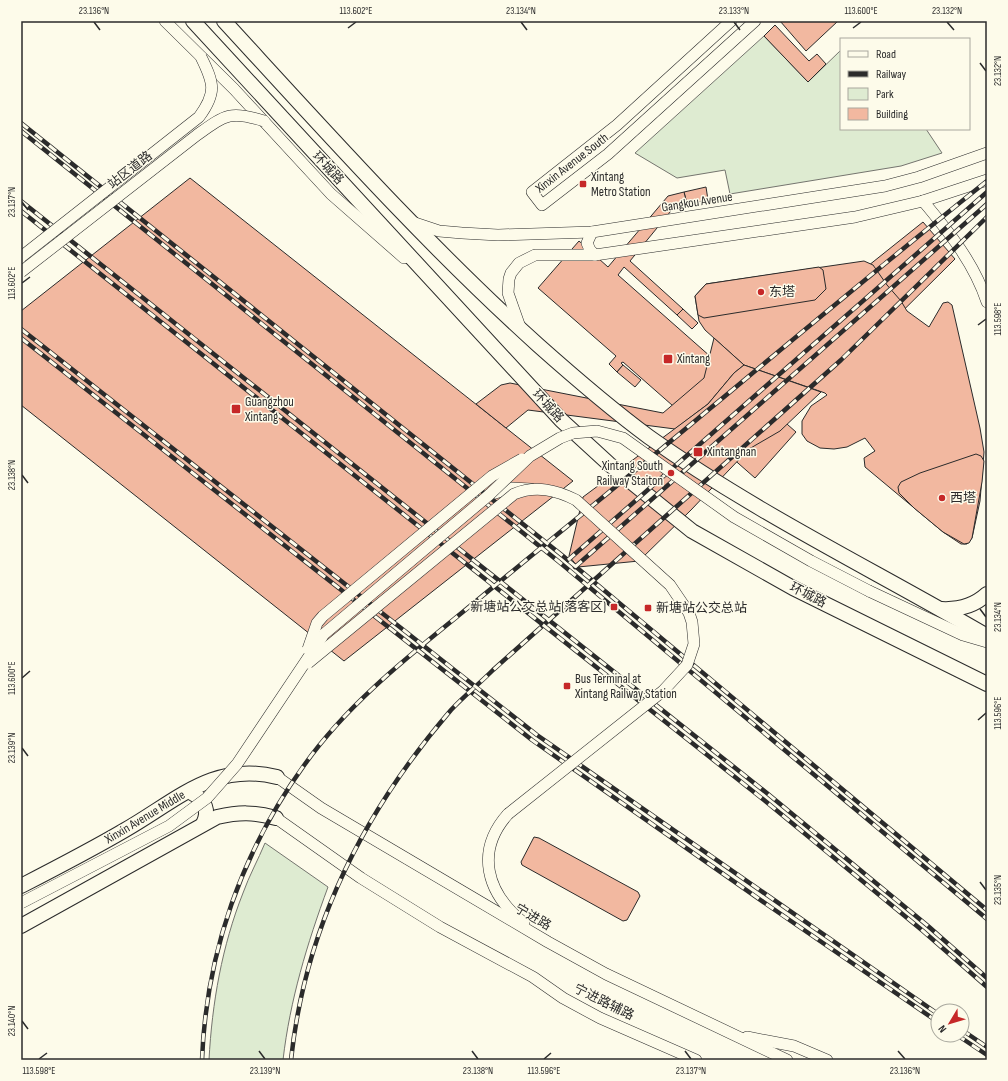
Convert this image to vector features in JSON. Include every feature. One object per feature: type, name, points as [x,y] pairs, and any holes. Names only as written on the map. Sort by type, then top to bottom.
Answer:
[{"type":"main road","name":"环城路","points":[[193,21],[561,420],[609,464],[660,507],[692,531],[760,570],[839,612],[987,684]]},
{"type":"main road","name":"环城路","points":[[224,21],[408,220],[521,329],[561,365],[648,436],[744,499],[987,636]]},
{"type":"main road","points":[[941,609],[965,607],[987,594]]},
{"type":"main road","name":"Xinxin Avenue Middle","points":[[21,886],[116,835],[203,783],[240,772],[258,772],[277,777]]},
{"type":"main road","points":[[188,791],[197,796],[206,806],[207,812],[203,824]]},
{"type":"main road","points":[[21,926],[217,817],[238,812],[276,818]]},
{"type":"street","points":[[165,21],[264,121],[331,194],[436,285]]},
{"type":"street","name":"Xinxin Avenue South","points":[[731,21],[617,125],[532,192],[542,205],[608,154],[754,21]]},
{"type":"street","name":"站区道路","points":[[21,257],[199,117],[210,101],[212,89],[211,77],[200,57]]},
{"type":"street","name":"站区道路","points":[[21,272],[217,121],[236,114],[245,115],[264,121]]},
{"type":"street","name":"Gangkou Avenue","points":[[408,220],[439,230],[462,233],[498,235],[592,232],[885,186],[919,177],[987,153]]},
{"type":"street","points":[[521,329],[510,304],[508,284],[511,273],[515,267],[526,259],[535,255],[595,255],[855,217],[923,201],[987,180]]},
{"type":"street","points":[[923,201],[966,257],[975,272],[987,302]]},
{"type":"street","points":[[592,232],[587,243],[590,250],[595,255]]},
{"type":"street","points":[[304,662],[314,632],[323,616],[492,476],[507,466],[530,456],[560,438],[584,430],[598,431],[623,438],[734,518],[811,562],[963,635],[987,642]]},
{"type":"street","points":[[21,903],[150,837],[174,823],[201,803],[222,784],[237,764],[324,634],[489,495],[530,456]]},
{"type":"street","points":[[489,495],[511,488],[547,489],[576,500],[661,575],[677,593],[689,613],[692,622],[694,644],[687,664],[663,691],[508,814],[498,826],[491,839],[488,852],[488,868],[493,884],[504,903],[520,920],[548,942]]},
{"type":"street","points":[[291,682],[323,649],[505,500],[524,490],[535,489]]},
{"type":"street","name":"宁进路","points":[[277,777],[321,808],[548,942],[606,974],[787,1060]]},
{"type":"street","name":"宁进路辅路","points":[[276,818],[368,882],[440,927],[533,977],[563,998],[600,1018],[694,1060]]},
{"type":"street","points":[[734,1035],[781,1043],[827,1060]]},
{"type":"green space","points":[[764,36],[808,82],[840,51],[840,130],[927,130],[942,153],[901,166],[730,194],[725,170],[677,178],[635,153]]},
{"type":"green space","points":[[265,843],[328,887],[300,972],[290,1016],[283,1060],[209,1060],[210,1039],[219,975],[229,933],[248,880]]},
{"type":"building","points":[[780,21],[838,21],[806,51]]},
{"type":"building","points":[[775,25],[809,61],[817,54],[826,64],[808,82],[764,36]]},
{"type":"building","points":[[190,178],[573,481],[344,661],[21,405],[21,311]]},
{"type":"building","points":[[706,187],[708,200],[687,204],[684,192]]},
{"type":"building","name":"Xintang","points":[[684,192],[687,204],[675,206],[630,261],[683,309],[677,315],[624,267],[618,275],[796,432],[755,478],[623,362],[621,363],[623,365],[617,372],[609,364],[616,356],[538,288],[579,241],[608,267],[668,196]]},
{"type":"building","points":[[923,222],[955,259],[821,392],[744,365]]},
{"type":"building","points":[[864,261],[873,265],[907,311],[929,327],[943,303],[948,302],[952,305],[984,452],[980,501],[972,538],[967,544],[961,544],[943,532],[865,467],[864,458],[875,451],[865,438],[847,447],[834,449],[820,448],[807,441],[802,434],[802,421],[811,406],[827,395],[825,393],[744,365],[705,330],[699,321],[695,296],[706,284]]},
{"type":"building","name":"东塔","points":[[819,267],[823,270],[826,289],[815,300],[704,318],[698,315],[695,296],[706,284]]},
{"type":"building","points":[[683,309],[698,323],[692,329],[677,315]]},
{"type":"building","points":[[714,338],[744,365],[734,373],[708,404],[675,429],[528,410],[506,428],[476,404],[501,385],[510,383],[663,413],[704,378]]},
{"type":"building","points":[[623,365],[641,380],[635,387],[617,372]]},
{"type":"building","name":"Xintang South Railway Staiton","points":[[744,365],[821,392],[780,431],[749,449],[691,510],[639,561],[578,567],[569,556],[583,497],[708,404],[734,373]]},
{"type":"building","name":"西塔","points":[[976,454],[981,456],[984,461],[982,482],[972,538],[969,543],[964,544],[943,532],[914,508],[899,493],[898,487],[901,482],[920,473]]},
{"type":"building","points":[[534,837],[539,838],[638,892],[640,896],[627,920],[623,921],[522,865],[521,862]]},
{"type":"railway","points":[[21,123],[563,556],[987,910]]},
{"type":"railway","points":[[21,131],[558,561],[987,919]]},
{"type":"railway","points":[[202,1060],[205,1020],[211,981],[231,904],[263,832],[283,797],[321,743],[355,705],[413,653],[987,181]]},
{"type":"railway","points":[[568,560],[987,192]]},
{"type":"railway","points":[[21,201],[768,794],[928,926],[987,978]]},
{"type":"railway","points":[[575,567],[987,204]]},
{"type":"railway","points":[[21,211],[764,800],[923,931],[987,987]]},
{"type":"railway","points":[[291,1060],[298,1011],[310,963],[325,917],[344,873],[366,830],[391,789],[451,710],[493,670],[841,360],[987,217]]},
{"type":"railway","points":[[21,329],[537,735],[930,1008]]},
{"type":"railway","points":[[21,338],[532,740],[930,1017]]},
{"type":"railway","points":[[970,1035],[987,1047]]},
{"type":"railway","points":[[969,1043],[987,1055]]},
{"type":"place","name":"Xintang Metro Station","points":[[583,184]]},
{"type":"place","name":"东塔","points":[[761,292]]},
{"type":"place","name":"Xintang","points":[[668,359]]},
{"type":"place","name":"Guangzhou Xintang","points":[[236,409]]},
{"type":"place","name":"Xintangnan","points":[[698,452]]},
{"type":"place","name":"Xintang South Railway Staiton","points":[[671,473]]},
{"type":"place","name":"西塔","points":[[942,498]]},
{"type":"place","name":"新塘站公交总站(落客区)","points":[[614,607]]},
{"type":"place","name":"新塘站公交总站","points":[[648,608]]},
{"type":"place","name":"Bus Terminal at Xintang Railway Station","points":[[567,686]]}]
